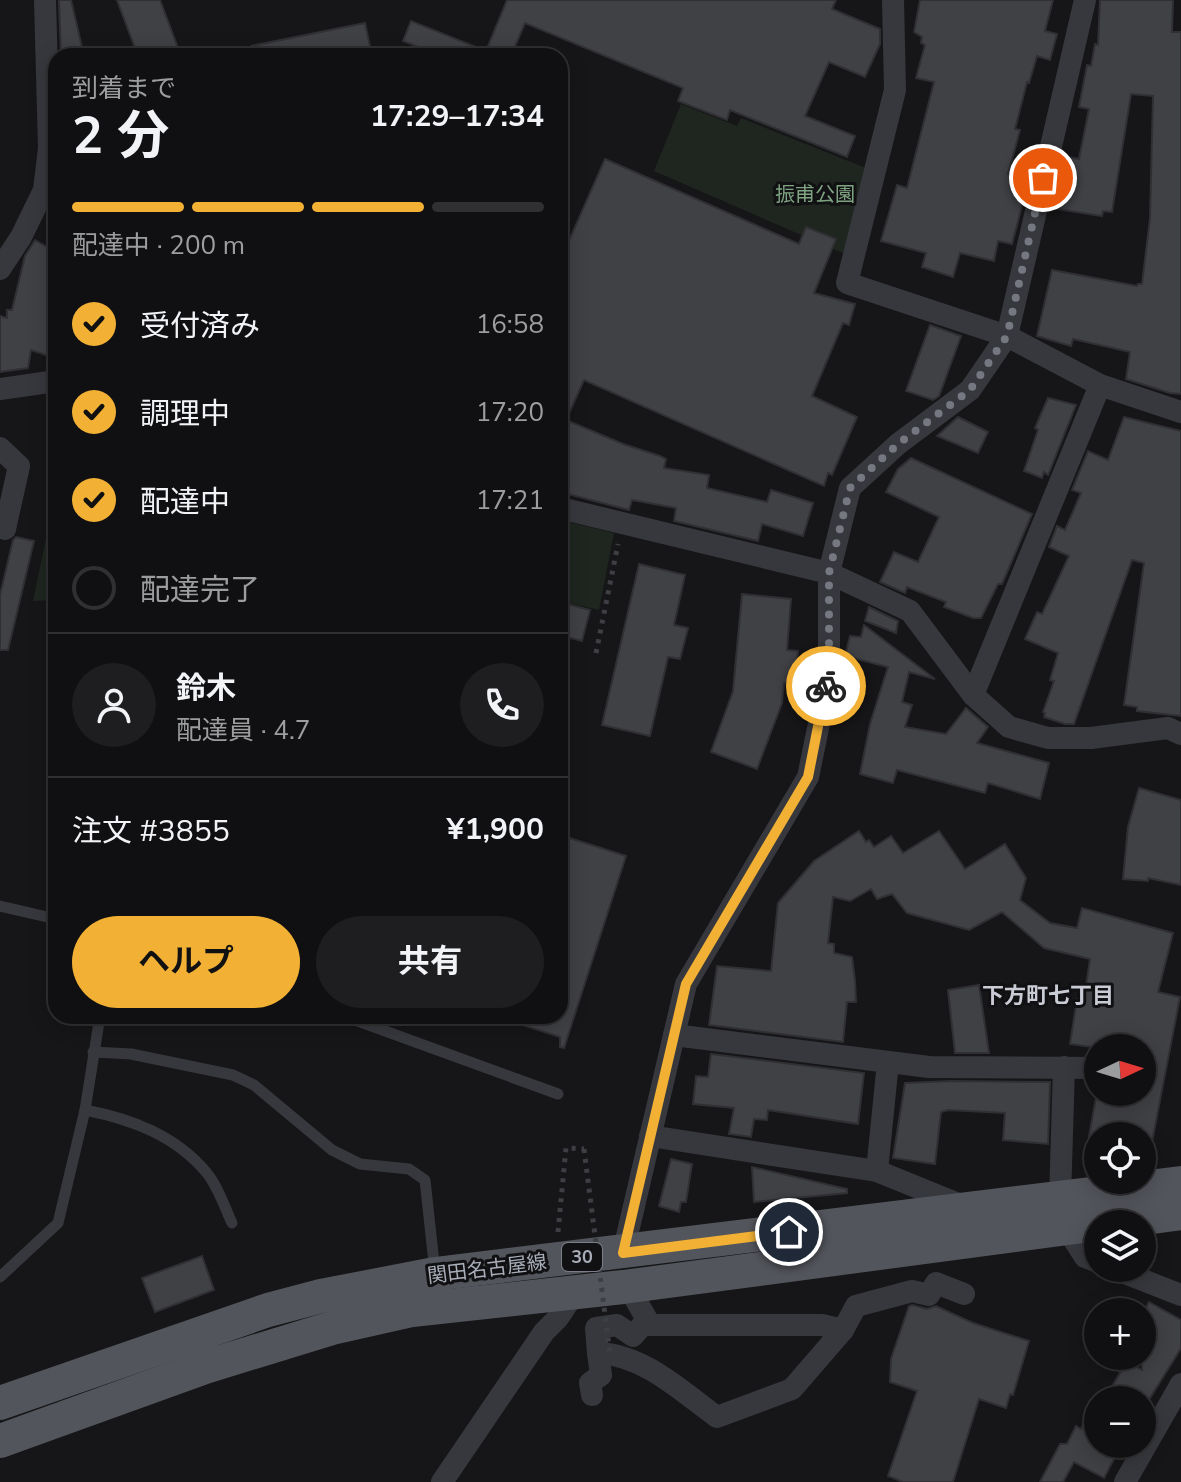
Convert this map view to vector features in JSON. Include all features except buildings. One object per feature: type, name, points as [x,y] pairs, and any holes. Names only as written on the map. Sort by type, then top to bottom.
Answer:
[{"type":"main road","name":"関田名古屋線","points":[[0,1403],[268,1310],[321,1296],[435,1274],[971,1209],[1081,1219],[1181,1183]]},
{"type":"main road","name":"関田名古屋線","points":[[0,1441],[205,1367],[332,1328],[412,1310],[628,1286],[1081,1219],[1181,1213]]},
{"type":"street","points":[[45,0],[48,111]]},
{"type":"street","points":[[893,0],[895,90],[847,283],[1007,336],[1100,385],[1181,412]]},
{"type":"street","points":[[623,1253],[686,984],[808,777],[829,675],[829,573],[850,488],[898,444],[970,390],[1007,336],[1085,0]]},
{"type":"street","points":[[0,269],[21,237],[44,190],[48,156]]},
{"type":"street","points":[[0,389],[48,382]]},
{"type":"street","points":[[973,695],[1100,385]]},
{"type":"street","points":[[0,448],[19,466],[5,529]]},
{"type":"street","points":[[568,510],[829,573],[910,611],[973,695],[1009,727],[1048,738],[1091,738],[1168,728],[1181,734]]},
{"type":"street","points":[[674,1035],[929,1067],[1084,1068]]},
{"type":"street","points":[[877,1171],[888,1062]]},
{"type":"street","points":[[1064,1067],[1084,1248]]},
{"type":"street","points":[[650,1136],[877,1171],[971,1209]]},
{"type":"street","points":[[1148,1282],[1181,1295]]},
{"type":"street","points":[[604,1354],[654,1370],[717,1417],[792,1389],[843,1330],[856,1306],[912,1291],[929,1295],[936,1283],[964,1294]]},
{"type":"street","points":[[628,1286],[650,1325],[822,1325],[843,1330]]},
{"type":"street","points":[[442,1482],[535,1345],[576,1291]]},
{"type":"street","points":[[592,1395],[590,1383],[601,1375],[604,1354],[596,1328],[617,1325],[633,1336],[647,1320]]},
{"type":"street","points":[[1125,1482],[1181,1384]]},
{"type":"lane","points":[[0,906],[48,917]]},
{"type":"lane","points":[[0,1277],[58,1223],[85,1110],[98,1024]]},
{"type":"lane","points":[[366,1024],[558,1094]]},
{"type":"lane","points":[[93,1052],[131,1054],[233,1075],[254,1085],[332,1150],[360,1164],[409,1169],[425,1180],[435,1274]]},
{"type":"lane","points":[[85,1110],[145,1127],[178,1144],[208,1174],[232,1223]]},
{"type":"path","points":[[596,653],[623,523]]},
{"type":"path","points":[[558,1240],[566,1148],[584,1149],[604,1354]]},
{"type":"green space","name":"振甫公園","points":[[681,104],[737,126],[741,118],[866,168],[845,254],[654,171]]},
{"type":"green space","points":[[568,522],[614,533],[599,610],[568,603]]},
{"type":"green space","points":[[48,529],[48,600],[33,601]]},
{"type":"way so far","points":[[826,686],[829,675],[829,573],[850,488],[898,444],[970,390],[1007,336],[1043,178]]},
{"type":"district","name":"下方町七丁目","points":[[1048,996]]},
{"type":"route","points":[[789,1232],[623,1253],[686,984],[808,777],[826,686]]}]
